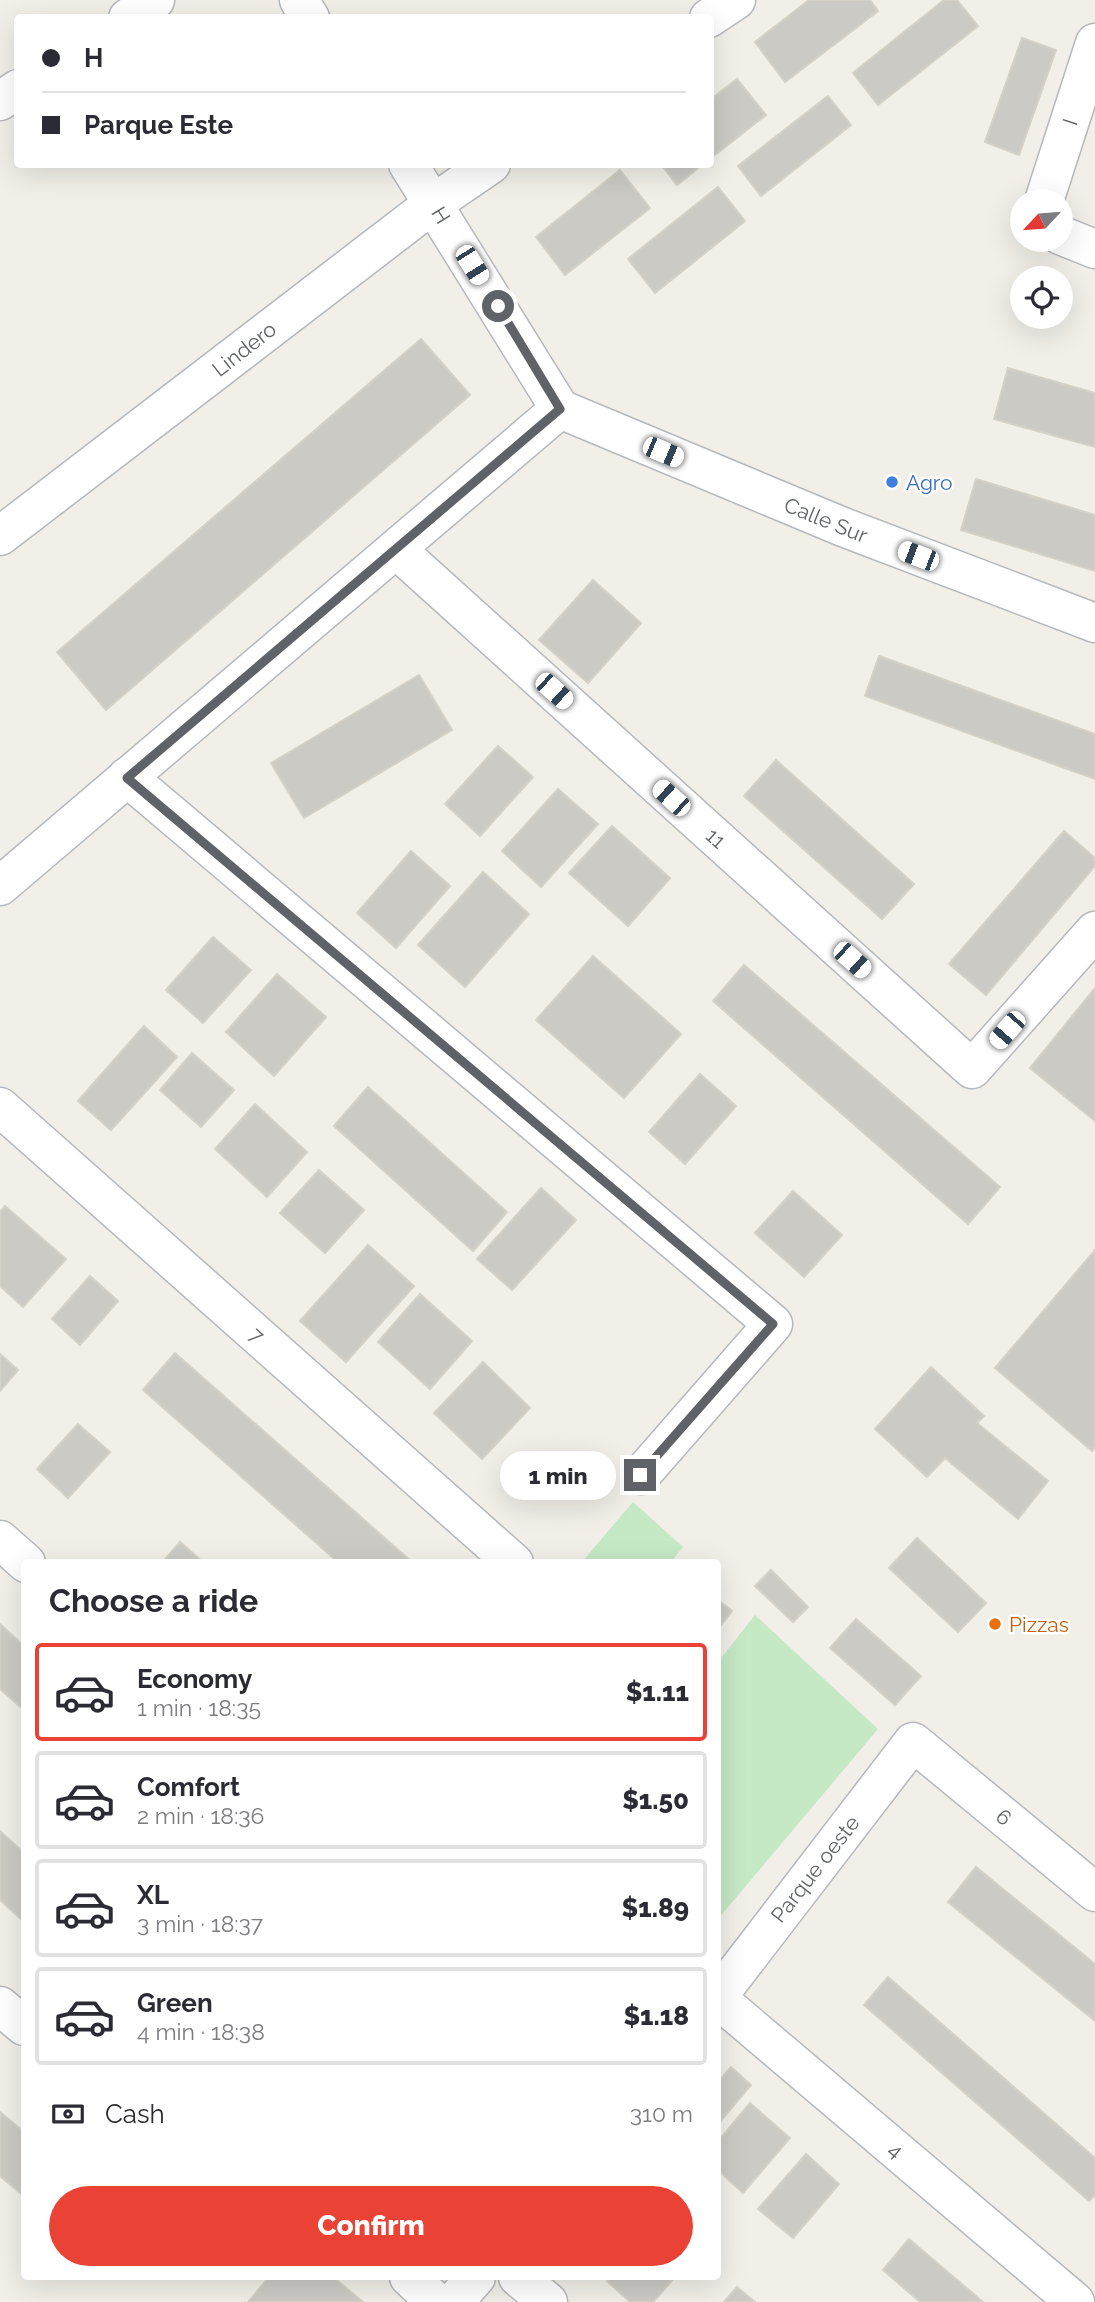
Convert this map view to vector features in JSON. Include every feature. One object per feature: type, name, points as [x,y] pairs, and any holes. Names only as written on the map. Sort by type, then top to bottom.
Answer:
[{"type":"street","points":[[134,14],[155,0]]},
{"type":"street","points":[[714,15],[736,0]]},
{"type":"street","name":"I","points":[[1048,189],[1095,43]]},
{"type":"street","name":"H","points":[[411,168],[560,409]]},
{"type":"street","name":"Lindero","points":[[0,536],[434,203],[485,168]]},
{"type":"street","points":[[1073,240],[1095,249]]},
{"type":"street","points":[[0,886],[560,409]]},
{"type":"street","name":"Calle Sur","points":[[560,409],[843,527],[1095,622]]},
{"type":"street","name":"11","points":[[397,550],[972,1069],[1095,930]]},
{"type":"street","points":[[127,778],[773,1324],[640,1475]]},
{"type":"street","name":"7","points":[[0,1108],[509,1559]]},
{"type":"street","points":[[0,1540],[21,1559]]},
{"type":"street","name":"6","points":[[914,1742],[1095,1892]]},
{"type":"street","name":"Parque oeste","points":[[721,1993],[914,1742]]},
{"type":"street","name":"4","points":[[721,2000],[1075,2302]]},
{"type":"street","points":[[0,2006],[21,2024]]},
{"type":"street","points":[[412,2280],[436,2302]]},
{"type":"street","points":[[454,2302],[473,2280]]},
{"type":"street","points":[[522,2280],[548,2302]]},
{"type":"green space","points":[[633,1502],[683,1547],[673,1559],[584,1559]]},
{"type":"green space","points":[[755,1615],[878,1729],[721,1915],[721,1658]]},
{"type":"building","points":[[809,0],[870,0],[878,11],[785,82],[755,42]]},
{"type":"building","points":[[944,0],[957,0],[978,26],[878,105],[853,73]]},
{"type":"building","points":[[1022,38],[1056,50],[1019,155],[985,142]]},
{"type":"building","points":[[737,79],[766,115],[714,156],[714,97]]},
{"type":"building","points":[[828,96],[851,125],[761,196],[738,166]]},
{"type":"building","points":[[664,168],[698,168],[677,185]]},
{"type":"building","points":[[620,170],[650,208],[565,275],[536,237]]},
{"type":"building","points":[[718,187],[745,221],[655,293],[628,259]]},
{"type":"building","points":[[421,339],[470,395],[106,710],[57,652]]},
{"type":"building","points":[[1008,368],[1095,393],[1095,447],[994,419]]},
{"type":"building","points":[[976,479],[1095,515],[1095,571],[961,530]]},
{"type":"building","points":[[593,580],[641,623],[588,683],[539,640]]},
{"type":"building","points":[[879,656],[1095,734],[1095,779],[865,696]]},
{"type":"building","points":[[419,675],[452,730],[304,818],[271,763]]},
{"type":"building","points":[[498,746],[533,777],[480,836],[445,804]]},
{"type":"building","points":[[776,760],[914,884],[882,919],[744,796]]},
{"type":"building","points":[[558,789],[598,824],[541,887],[502,851]]},
{"type":"building","points":[[612,826],[670,878],[628,926],[569,873]]},
{"type":"building","points":[[1064,831],[1095,858],[1095,866],[986,995],[949,964]]},
{"type":"building","points":[[411,851],[450,886],[396,948],[357,913]]},
{"type":"building","points":[[483,872],[529,914],[465,987],[418,945]]},
{"type":"building","points":[[213,937],[251,970],[203,1023],[166,990]]},
{"type":"building","points":[[593,956],[681,1034],[624,1098],[536,1020]]},
{"type":"building","points":[[744,965],[1000,1187],[968,1224],[713,1001]]},
{"type":"building","points":[[277,974],[326,1017],[274,1076],[226,1032]]},
{"type":"building","points":[[1095,988],[1095,1121],[1030,1068]]},
{"type":"building","points":[[144,1026],[177,1057],[111,1130],[78,1101]]},
{"type":"building","points":[[192,1053],[234,1090],[201,1127],[160,1090]]},
{"type":"building","points":[[700,1074],[736,1106],[685,1164],[649,1132]]},
{"type":"building","points":[[368,1087],[507,1212],[473,1251],[334,1126]]},
{"type":"building","points":[[255,1104],[307,1152],[267,1197],[215,1149]]},
{"type":"building","points":[[319,1170],[364,1210],[325,1253],[280,1213]]},
{"type":"building","points":[[541,1188],[576,1220],[512,1290],[477,1259]]},
{"type":"building","points":[[793,1191],[842,1235],[804,1277],[755,1233]]},
{"type":"building","points":[[5,1206],[66,1259],[23,1307],[0,1286],[0,1212]]},
{"type":"building","points":[[368,1245],[414,1286],[346,1362],[300,1321]]},
{"type":"building","points":[[1095,1250],[1095,1447],[1092,1451],[995,1368]]},
{"type":"building","points":[[90,1276],[118,1301],[80,1345],[52,1319]]},
{"type":"building","points":[[420,1294],[472,1341],[430,1389],[378,1342]]},
{"type":"building","points":[[175,1353],[408,1559],[334,1559],[143,1390]]},
{"type":"building","points":[[0,1354],[18,1370],[0,1391]]},
{"type":"building","points":[[483,1362],[530,1408],[482,1459],[434,1413]]},
{"type":"building","points":[[931,1367],[984,1416],[977,1423],[1048,1481],[1018,1519],[945,1458],[927,1477],[875,1429]]},
{"type":"building","points":[[78,1424],[110,1452],[68,1498],[37,1469]]},
{"type":"building","points":[[917,1538],[986,1603],[958,1632],[889,1568]]},
{"type":"building","points":[[180,1542],[199,1559],[165,1559]]},
{"type":"building","points":[[771,1570],[808,1607],[793,1622],[755,1586]]},
{"type":"building","points":[[721,1602],[732,1611],[721,1625]]},
{"type":"building","points":[[856,1619],[921,1676],[895,1705],[830,1648]]},
{"type":"building","points":[[0,1624],[21,1643],[21,1707],[0,1689]]},
{"type":"building","points":[[0,1831],[21,1850],[21,1919],[0,1900]]},
{"type":"building","points":[[976,1867],[1095,1964],[1095,2021],[948,1902]]},
{"type":"building","points":[[888,1977],[1095,2158],[1095,2195],[1089,2201],[864,2005]]},
{"type":"building","points":[[731,2067],[751,2085],[721,2120],[721,2079]]},
{"type":"building","points":[[750,2103],[790,2138],[743,2193],[721,2173],[721,2137]]},
{"type":"building","points":[[0,2112],[21,2130],[21,2194],[0,2176]]},
{"type":"building","points":[[806,2154],[839,2184],[793,2238],[758,2209]]},
{"type":"building","points":[[909,2239],[983,2302],[920,2302],[883,2270]]},
{"type":"building","points":[[266,2280],[337,2280],[363,2302],[248,2302]]},
{"type":"building","points":[[672,2280],[653,2302],[630,2302],[607,2281]]},
{"type":"building","points":[[737,2287],[755,2302],[724,2302]]},
{"type":"place","name":"Agro","points":[[892,482]]},
{"type":"place","name":"Pizzas","points":[[995,1624]]},
{"type":"route","points":[[498,306],[560,409],[127,778],[773,1324],[640,1475]]}]
